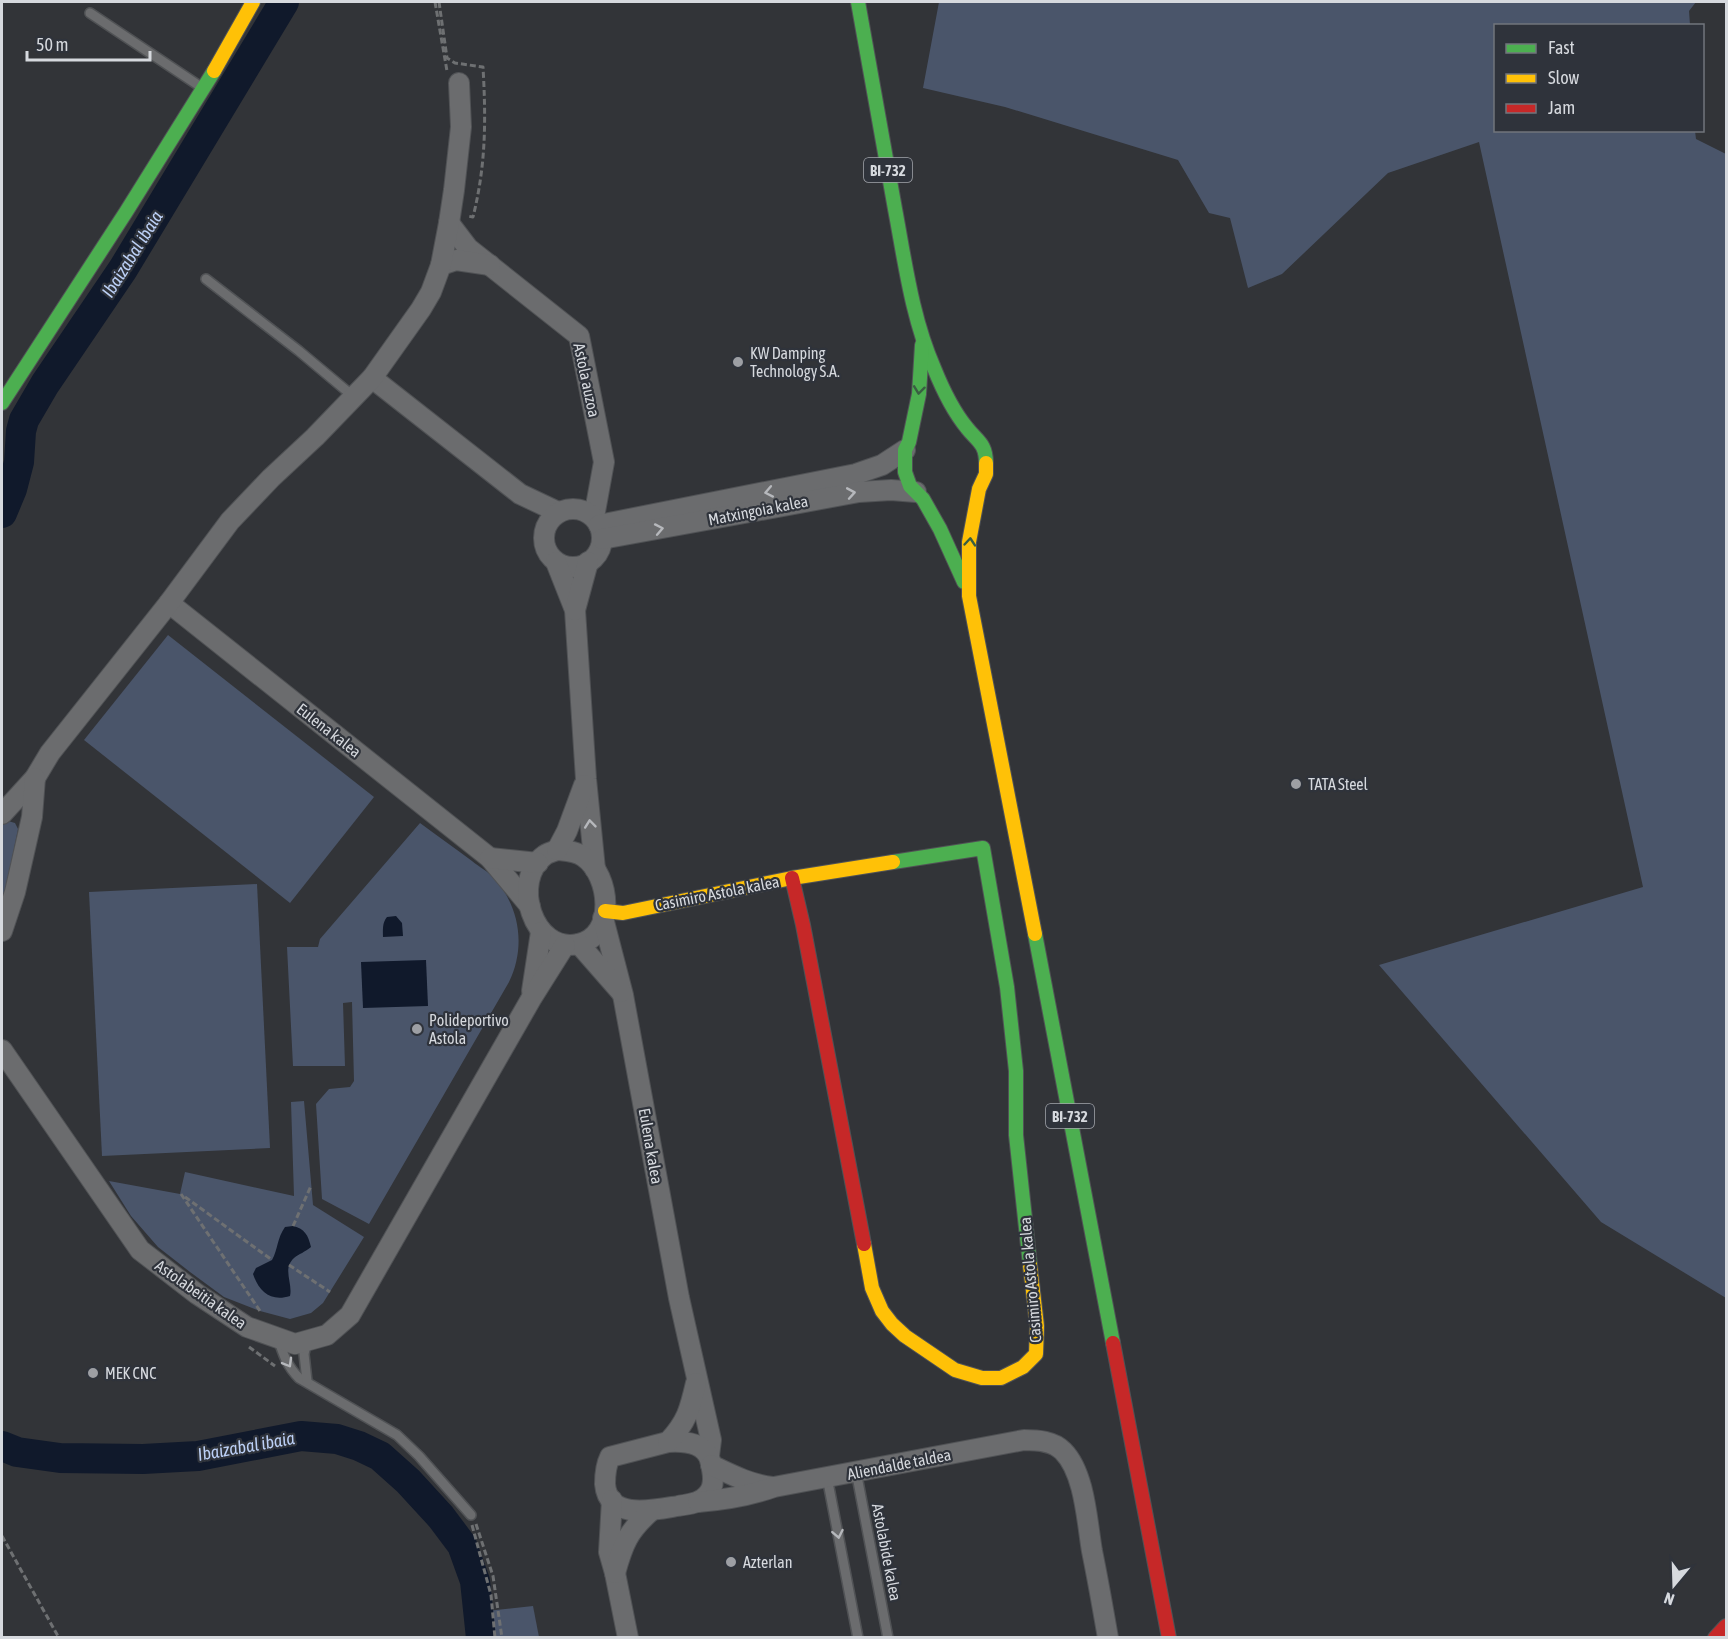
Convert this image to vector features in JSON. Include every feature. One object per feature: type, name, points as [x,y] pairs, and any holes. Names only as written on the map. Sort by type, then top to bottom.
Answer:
[{"type":"main road","points":[[2,403],[126,212],[223,57],[253,2]]},
{"type":"main road","name":"BI-732","points":[[858,2],[905,262],[922,337],[949,399],[967,429],[980,441],[986,457],[986,474],[979,489],[969,542],[969,596]]},
{"type":"main road","name":"BI-732","points":[[922,337],[919,394],[907,446],[905,472],[910,486],[940,528],[969,596],[1169,1638]]},
{"type":"main road","points":[[950,423],[967,429]]},
{"type":"main road","points":[[907,446],[917,434],[925,429]]},
{"type":"main road","points":[[966,500],[979,489]]},
{"type":"main road","points":[[919,496],[934,504],[942,505]]},
{"type":"main road","name":"Casimiro Astola kalea","points":[[642,908],[792,878],[983,848],[1007,987],[1016,1071],[1016,1135],[1037,1326],[1036,1354],[1023,1367],[1002,1378],[982,1378],[955,1370],[892,1324],[882,1311],[872,1288],[792,878]]},
{"type":"main road","points":[[1714,1638],[1726,1626]]},
{"type":"street","points":[[2,814],[35,778],[50,753],[169,603],[230,521],[372,378],[421,309],[431,292],[441,265],[454,190],[461,127],[453,80]]},
{"type":"street","name":"Astola auzoa","points":[[449,223],[468,248],[579,336],[604,462],[579,522]]},
{"type":"street","points":[[441,265],[456,260],[493,266]]},
{"type":"street","points":[[372,378],[520,494],[579,522],[600,549],[588,562],[572,567],[556,562]]},
{"type":"street","name":"Matxingoia kalea","points":[[579,522],[856,474],[882,465],[907,446]]},
{"type":"street","name":"Matxingoia kalea","points":[[579,522],[859,492],[891,490],[919,496]]},
{"type":"street","points":[[579,522],[543,536],[544,546],[556,562],[575,610],[586,779],[595,869]]},
{"type":"street","points":[[575,610],[588,562]]},
{"type":"street","name":"Eulena kalea","points":[[169,603],[490,858],[530,906]]},
{"type":"street","points":[[2,931],[15,892],[32,817],[35,778]]},
{"type":"street","points":[[558,850],[586,779]]},
{"type":"street","points":[[558,850],[574,852],[585,858],[602,881],[605,907],[598,931],[589,939],[572,945],[553,941],[541,932],[530,906],[528,889],[537,863],[545,855],[558,850]]},
{"type":"street","points":[[490,858],[537,863]]},
{"type":"street","name":"Casimiro Astola kalea","points":[[605,907],[624,903],[642,908]]},
{"type":"street","name":"Eulena kalea","points":[[605,907],[679,1298],[697,1380]]},
{"type":"street","name":"Astolabeitia kalea","points":[[531,999],[541,932]]},
{"type":"street","points":[[572,945],[623,995]]},
{"type":"street","name":"Astolabeitia kalea","points":[[2,1050],[140,1250],[197,1294],[247,1327],[295,1344],[327,1335],[350,1315],[531,999],[572,945]]},
{"type":"street","points":[[668,1442],[680,1429],[689,1412],[697,1380]]},
{"type":"street","points":[[697,1380],[711,1440],[710,1461],[713,1482],[708,1495],[698,1502]]},
{"type":"street","name":"Aliendalde taldea","points":[[774,1487],[755,1485],[736,1478],[710,1461],[700,1447],[681,1442],[668,1442],[610,1457],[605,1480],[606,1491],[612,1500],[628,1510],[639,1512],[724,1500],[774,1487],[1024,1440],[1050,1443],[1058,1447],[1070,1459],[1081,1486],[1108,1638]]},
{"type":"street","name":"Aliendalde taldea","points":[[612,1500],[609,1552],[627,1638]]},
{"type":"street","name":"Aliendalde taldea","points":[[615,1573],[623,1545],[637,1524],[651,1511]]},
{"type":"lane","points":[[90,13],[203,88]]},
{"type":"lane","points":[[206,279],[354,397]]},
{"type":"lane","points":[[278,1338],[285,1359],[299,1377],[397,1436],[419,1456],[468,1516]]},
{"type":"lane","points":[[307,1341],[304,1354],[307,1381]]},
{"type":"lane","name":"Astolabide kalea","points":[[856,1472],[888,1638]]},
{"type":"lane","points":[[827,1477],[858,1638]]},
{"type":"path","points":[[435,2],[444,58],[453,80]]},
{"type":"path","points":[[293,1226],[311,1186]]},
{"type":"path","points":[[260,1311],[181,1194],[272,1260]]},
{"type":"path","points":[[289,1265],[330,1292]]},
{"type":"path","points":[[260,1357],[280,1369]]},
{"type":"path","points":[[468,1516],[473,1527],[490,1595],[495,1638]]},
{"type":"path","points":[[468,1516],[477,1526],[493,1576],[501,1638]]},
{"type":"path","points":[[2,1536],[59,1638]]},
{"type":"shaded area","points":[[939,2],[1696,2],[1689,11],[1690,24],[1494,24],[1494,132],[1695,132],[1696,139],[1726,154],[1726,1298],[1601,1222],[1379,965],[1643,887],[1479,142],[1388,173],[1282,274],[1248,288],[1230,218],[1209,213],[1178,160],[1005,107],[923,88]]},
{"type":"shaded area","points":[[168,635],[374,797],[290,903],[84,740]]},
{"type":"shaded area","points":[[8,821],[15,823],[18,829],[2,907],[2,823]]},
{"type":"shaded area","name":"Polideportivo Astola","points":[[420,823],[494,878],[503,889],[515,914],[519,941],[509,982],[369,1224],[322,1199],[316,1104],[329,1089],[350,1087],[354,1081],[352,1002],[343,1003],[345,1066],[293,1066],[287,947],[318,947],[320,939]]},
{"type":"shaded area","points":[[257,884],[270,1148],[102,1156],[89,892]]},
{"type":"shaded area","points":[[396,916],[402,923],[403,936],[383,937],[385,919]]},
{"type":"shaded area","points":[[426,960],[428,1006],[363,1008],[361,962]]},
{"type":"shaded area","points":[[304,1101],[313,1205],[364,1237],[323,1303],[311,1313],[290,1319],[260,1311],[224,1297],[190,1272],[158,1247],[131,1216],[109,1181],[180,1194],[185,1172],[294,1196],[291,1102]]},
{"type":"shaded area","points":[[293,1226],[305,1233],[311,1247],[291,1262],[288,1271],[290,1296],[277,1298],[262,1290],[253,1274],[256,1268],[272,1260],[282,1231],[285,1227]]},
{"type":"shaded area","points":[[533,1606],[539,1637],[490,1637],[487,1611]]},
{"type":"waterway","name":"Ibaizabal ibaia","points":[[2,513],[12,489],[19,462],[24,420],[45,384],[123,269],[284,2]]},
{"type":"waterway","name":"Ibaizabal ibaia","points":[[2,1446],[17,1452],[60,1458],[143,1459],[198,1456],[301,1436],[337,1439],[359,1446],[380,1456],[408,1481],[441,1517],[462,1545],[475,1581],[481,1638]]},
{"type":"traffic: fast","points":[[858,2],[906,269],[920,330],[944,391],[962,421],[983,447],[986,463]]},
{"type":"traffic: fast","points":[[2,403],[214,71]]},
{"type":"traffic: fast","points":[[922,345],[919,394],[909,442],[905,450],[905,472],[910,486],[923,499],[940,529],[964,582]]},
{"type":"traffic: fast","points":[[893,862],[983,848],[1007,987],[1016,1071],[1016,1135],[1030,1265]]},
{"type":"traffic: fast","points":[[1035,934],[1113,1343]]},
{"type":"traffic: slow","points":[[214,71],[253,2]]},
{"type":"traffic: slow","points":[[986,463],[986,474],[979,489],[969,542],[969,596],[1035,934]]},
{"type":"traffic: slow","points":[[605,911],[623,913],[792,878],[893,862]]},
{"type":"traffic: slow","points":[[864,1244],[872,1288],[882,1311],[892,1324],[905,1336],[955,1370],[982,1378],[1001,1378],[1023,1367],[1036,1354],[1037,1326],[1030,1265]]},
{"type":"traffic: jam","points":[[792,878],[864,1244]]},
{"type":"traffic: jam","points":[[1113,1343],[1169,1638]]},
{"type":"traffic: jam","points":[[1715,1638],[1726,1626]]},
{"type":"place","name":"KW Damping Technology S.A.","points":[[738,362]]},
{"type":"place","name":"TATA Steel","points":[[1296,784]]},
{"type":"place","name":"Polideportivo Astola","points":[[417,1029]]},
{"type":"place","name":"MEK CNC","points":[[93,1373]]},
{"type":"place","name":"Azterlan","points":[[731,1562]]}]
